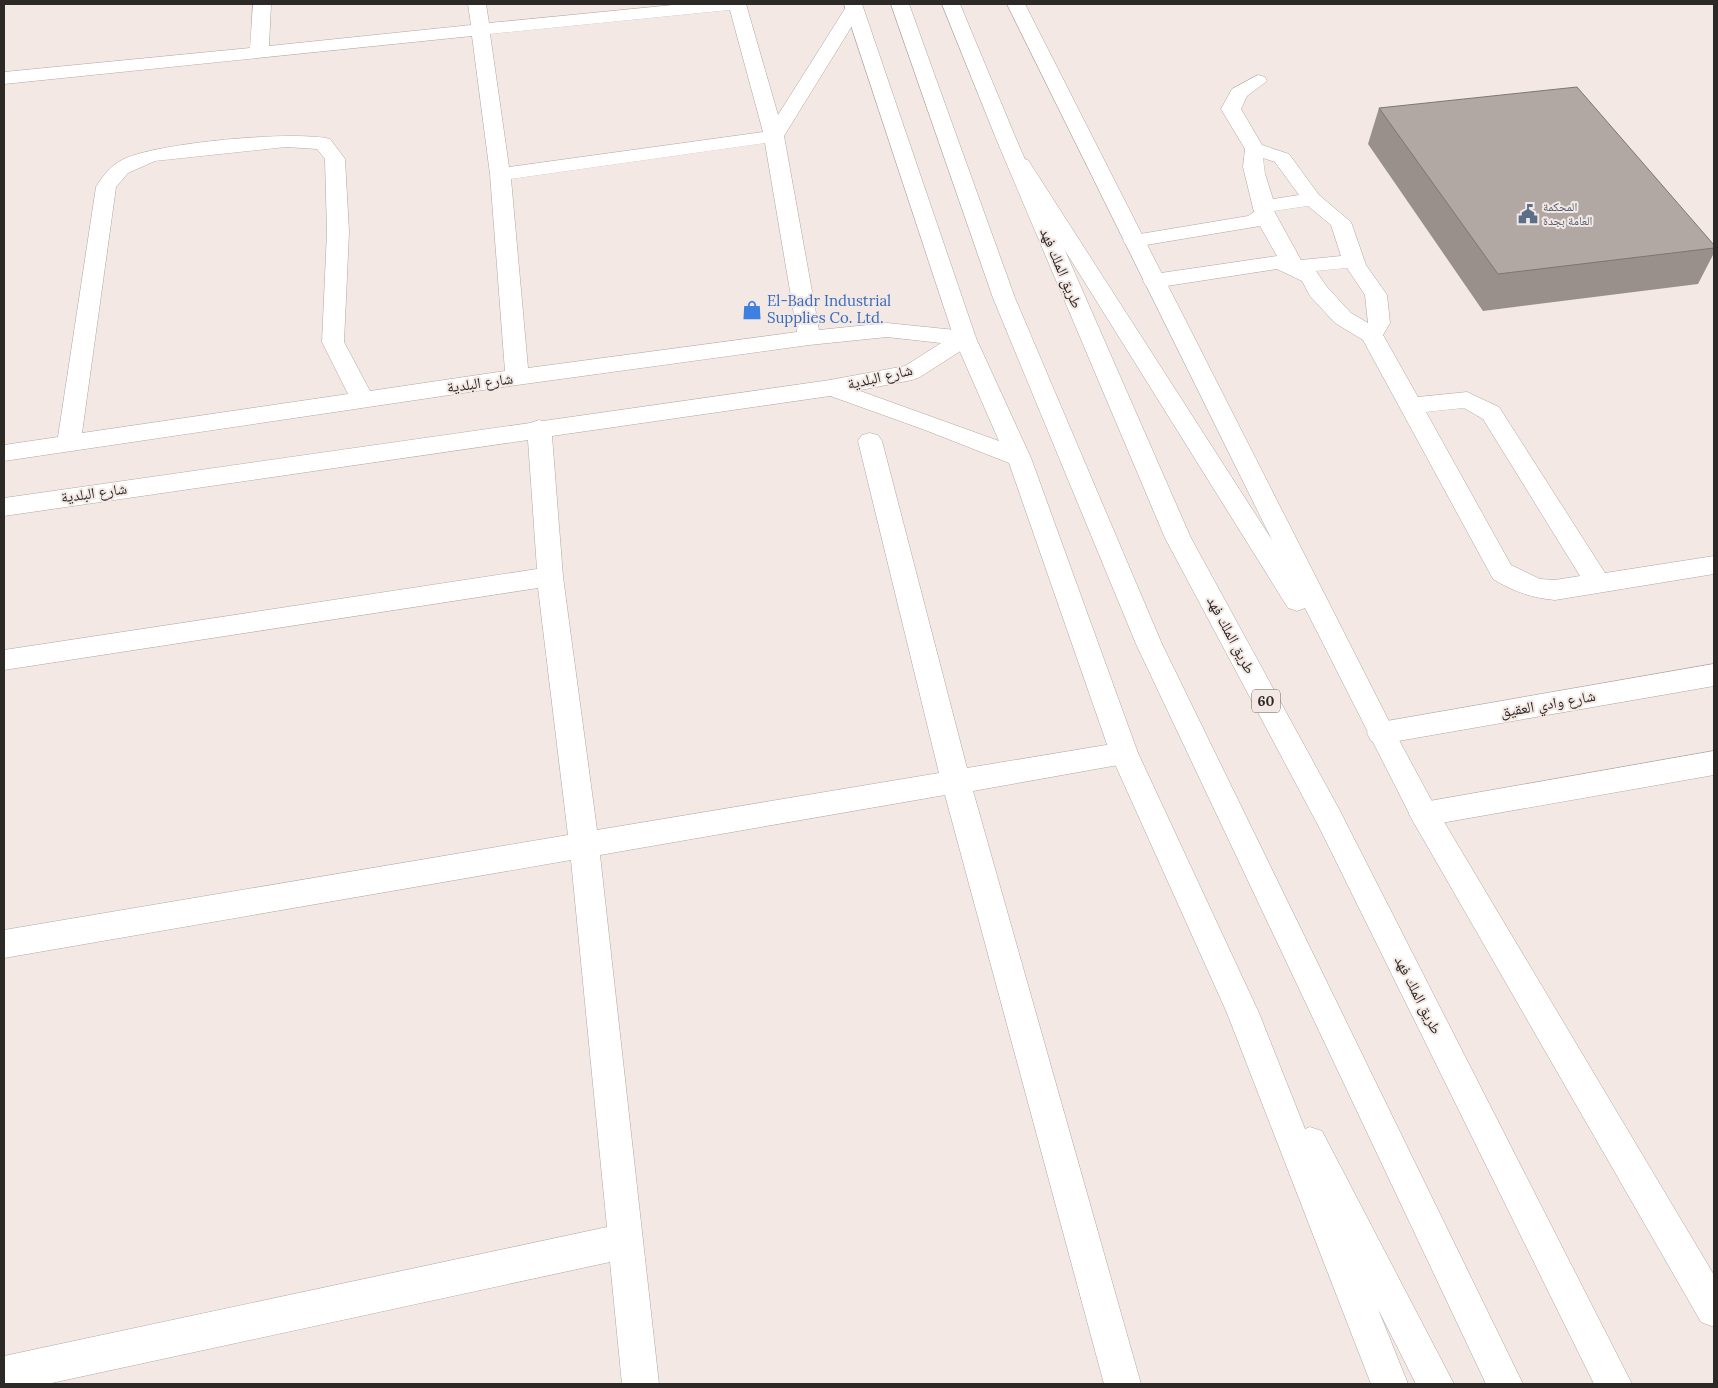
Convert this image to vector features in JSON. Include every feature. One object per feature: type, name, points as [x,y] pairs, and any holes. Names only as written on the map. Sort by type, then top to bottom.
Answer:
[{"type":"main road","points":[[259,52],[262,4]]},
{"type":"main road","points":[[477,4],[500,174],[517,378]]},
{"type":"main road","points":[[4,78],[736,4],[774,136],[809,338]]},
{"type":"main road","points":[[900,4],[1004,298],[1149,644],[1504,1384]]},
{"type":"main road","name":"طريق الملك فهد","points":[[951,4],[1007,142],[1178,538],[1329,818],[1614,1384]]},
{"type":"main road","points":[[1016,4],[1381,733],[1424,814],[1714,1309]]},
{"type":"main road","points":[[774,136],[854,6]]},
{"type":"main road","points":[[854,6],[965,338],[1019,458],[1124,753],[1242,1013],[1389,1384]]},
{"type":"main road","points":[[1258,81],[1238,93],[1232,109],[1255,149],[1282,158],[1312,199],[1340,222],[1354,261],[1376,295],[1379,323],[1372,335]]},
{"type":"main road","points":[[500,174],[774,136]]},
{"type":"main road","points":[[69,443],[106,188],[113,174],[125,165],[140,158],[159,154],[286,140],[323,143],[335,159],[338,232],[332,342],[363,400]]},
{"type":"main road","points":[[1007,142],[1381,733]]},
{"type":"main road","points":[[1255,149],[1251,160],[1252,172],[1264,210],[1294,267]]},
{"type":"main road","points":[[1134,241],[1238,225],[1254,221],[1264,210],[1312,199]]},
{"type":"main road","points":[[1294,267],[1354,261]]},
{"type":"main road","points":[[1154,281],[1278,262],[1294,267],[1310,277],[1318,291],[1343,318],[1372,335],[1502,572],[1533,589],[1555,590],[1714,564]]},
{"type":"main road","name":"شارع البلدية","points":[[4,453],[517,378],[809,338],[887,330],[965,338]]},
{"type":"main road","name":"شارع البلدية","points":[[4,507],[539,428],[830,388],[912,372],[965,338]]},
{"type":"main road","points":[[830,388],[933,424],[1019,458]]},
{"type":"main road","points":[[1411,406],[1467,400],[1491,413],[1598,584]]},
{"type":"main road","points":[[539,428],[550,577],[584,846],[641,1384]]},
{"type":"main road","points":[[870,441],[956,783],[1123,1384]]},
{"type":"main road","points":[[4,660],[550,577]]},
{"type":"main road","name":"شارع وادي العقيق","points":[[1381,733],[1714,675]]},
{"type":"main road","points":[[4,944],[1124,753]]},
{"type":"main road","points":[[1424,814],[1714,763]]},
{"type":"main road","points":[[1242,1013],[1436,1384]]},
{"type":"main road","points":[[4,1375],[626,1241]]},
{"type":"building","name":"المحكمة العامة بجدة","points":[[1577,87],[1714,245],[1714,248],[1498,274],[1379,108]]},
{"type":"place","name":"المحكمة العامة بجدة","points":[[1528,214]]},
{"type":"place","name":"El-Badr Industrial Supplies Co. Ltd.","points":[[752,310]]}]
